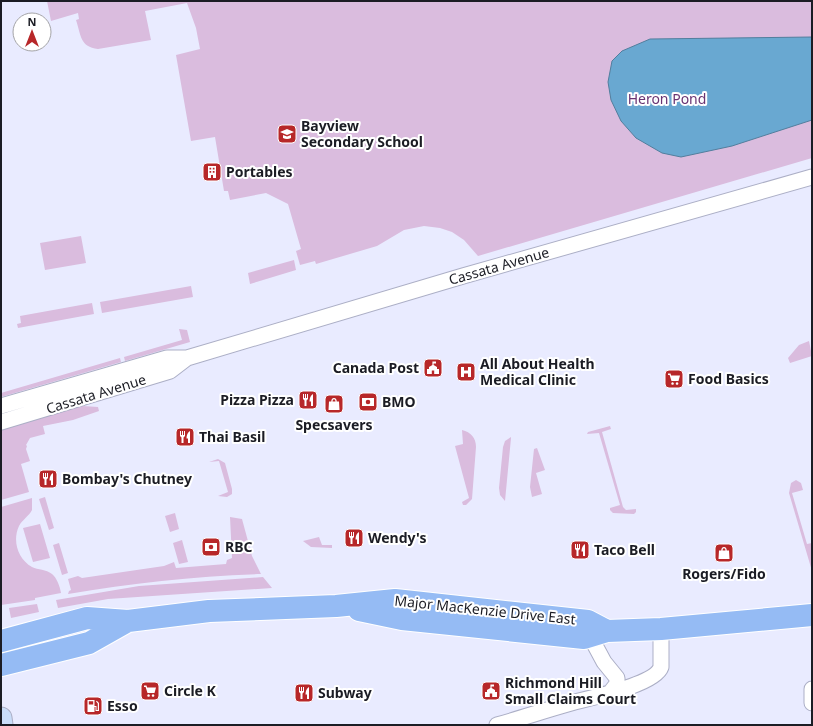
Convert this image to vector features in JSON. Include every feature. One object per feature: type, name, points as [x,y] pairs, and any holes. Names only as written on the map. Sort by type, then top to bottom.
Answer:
[{"type":"main road","name":"Major MacKenzie Drive East","points":[[1,641],[87,618],[128,621],[208,611],[336,606],[395,600],[450,604],[588,621],[599,633],[661,630],[812,615]]},
{"type":"main road","name":"Major MacKenzie Drive East","points":[[1,665],[89,643],[128,621]]},
{"type":"main road","points":[[1,718],[2,725]]},
{"type":"street","name":"Cassata Avenue","points":[[1,406],[167,358],[187,358],[463,276],[812,177]]},
{"type":"street","name":"Cassata Avenue","points":[[1,422],[170,371],[187,358]]},
{"type":"street","points":[[497,725],[573,702],[609,694],[647,680],[660,671],[661,630]]},
{"type":"street","points":[[599,633],[604,662],[617,678],[617,684],[609,694]]},
{"type":"street","points":[[812,689],[812,703]]},
{"type":"green space","points":[[47,1],[812,1],[812,158],[478,256],[464,240],[452,232],[440,228],[424,226],[404,230],[377,246],[316,264],[315,261],[300,265],[296,251],[301,249],[288,204],[266,193],[230,200],[228,191],[224,191],[215,137],[191,141],[176,55],[200,49],[196,28],[187,3],[145,11],[151,40],[98,49],[92,48],[84,43],[76,20],[79,19],[78,13],[52,21],[52,12],[49,12]]},
{"type":"green space","points":[[81,236],[86,263],[45,270],[40,243]]},
{"type":"green space","points":[[294,260],[296,270],[250,284],[248,273]]},
{"type":"green space","points":[[191,286],[193,297],[102,313],[100,302]]},
{"type":"green space","points":[[92,303],[94,314],[18,328],[17,324],[21,323],[20,316]]},
{"type":"green space","points":[[179,329],[187,330],[190,342],[125,361],[124,357],[182,340]]},
{"type":"green space","points":[[809,341],[812,356],[790,363],[788,358],[799,345]]},
{"type":"green space","points":[[120,358],[121,362],[1,397],[1,393]]},
{"type":"green space","points":[[83,406],[98,407],[99,411],[73,420],[43,426],[45,434],[30,438],[26,445],[26,449],[30,461],[21,464],[29,492],[1,500],[1,426]]},
{"type":"green space","points":[[610,426],[611,429],[602,432],[623,507],[626,510],[636,509],[634,514],[613,513],[610,510],[610,508],[620,505],[599,433],[587,434],[588,432]]},
{"type":"green space","points":[[462,430],[468,432],[472,436],[476,447],[472,499],[466,505],[463,505],[462,502],[469,498],[455,446],[463,444]]},
{"type":"green space","points":[[511,437],[505,501],[500,495],[499,488],[503,447],[505,441]]},
{"type":"green space","points":[[537,448],[545,470],[536,473],[542,494],[532,497],[530,487],[534,449]]},
{"type":"green space","points":[[218,459],[225,463],[232,489],[232,494],[227,497],[218,496],[228,492],[219,461],[209,462]]},
{"type":"green space","points":[[796,480],[801,483],[803,490],[792,493],[807,544],[812,543],[812,571],[789,493],[791,483]]},
{"type":"green space","points":[[45,497],[54,528],[49,530],[39,499]]},
{"type":"green space","points":[[32,498],[32,510],[19,526],[16,543],[20,554],[27,564],[34,568],[50,572],[54,576],[61,593],[35,598],[35,600],[1,605],[1,507]]},
{"type":"green space","points":[[175,513],[179,529],[170,532],[165,516]]},
{"type":"green space","points":[[230,517],[242,519],[252,556],[261,574],[212,576],[68,594],[71,590],[68,579],[78,576],[82,578],[164,566],[174,562],[176,568],[226,564],[227,560],[232,558]]},
{"type":"green space","points":[[40,524],[50,558],[33,562],[23,528]]},
{"type":"green space","points":[[319,537],[322,545],[332,545],[332,548],[311,547],[303,541]]},
{"type":"green space","points":[[182,540],[188,562],[179,564],[173,543]]},
{"type":"green space","points":[[59,543],[68,573],[62,575],[53,545]]},
{"type":"green space","points":[[263,577],[272,588],[108,599],[58,608],[56,600],[139,586]]},
{"type":"green space","points":[[37,604],[39,612],[11,618],[9,608]]},
{"type":"water","name":"Heron Pond","points":[[812,37],[812,120],[732,146],[681,157],[662,153],[636,138],[621,121],[611,100],[608,82],[612,61],[622,51],[650,39]]},
{"type":"place","name":"Bayview Secondary School","points":[[287,134]]},
{"type":"place","name":"Portables","points":[[212,172]]},
{"type":"place","name":"Canada Post","points":[[433,368]]},
{"type":"place","name":"All About Health Medical Clinic","points":[[466,372]]},
{"type":"place","name":"Food Basics","points":[[674,379]]},
{"type":"place","name":"Pizza Pizza","points":[[308,400]]},
{"type":"place","name":"BMO","points":[[368,402]]},
{"type":"place","name":"Specsavers","points":[[334,404]]},
{"type":"place","name":"Thai Basil","points":[[185,437]]},
{"type":"place","name":"Bombay's Chutney","points":[[48,479]]},
{"type":"place","name":"Wendy's","points":[[354,538]]},
{"type":"place","name":"RBC","points":[[211,547]]},
{"type":"place","name":"Taco Bell","points":[[580,550]]},
{"type":"place","name":"Rogers/Fido","points":[[724,553]]},
{"type":"place","name":"Circle K","points":[[150,691]]},
{"type":"place","name":"Richmond Hill Small Claims Court","points":[[491,691]]},
{"type":"place","name":"Subway","points":[[304,693]]},
{"type":"place","name":"Esso","points":[[93,706]]}]
